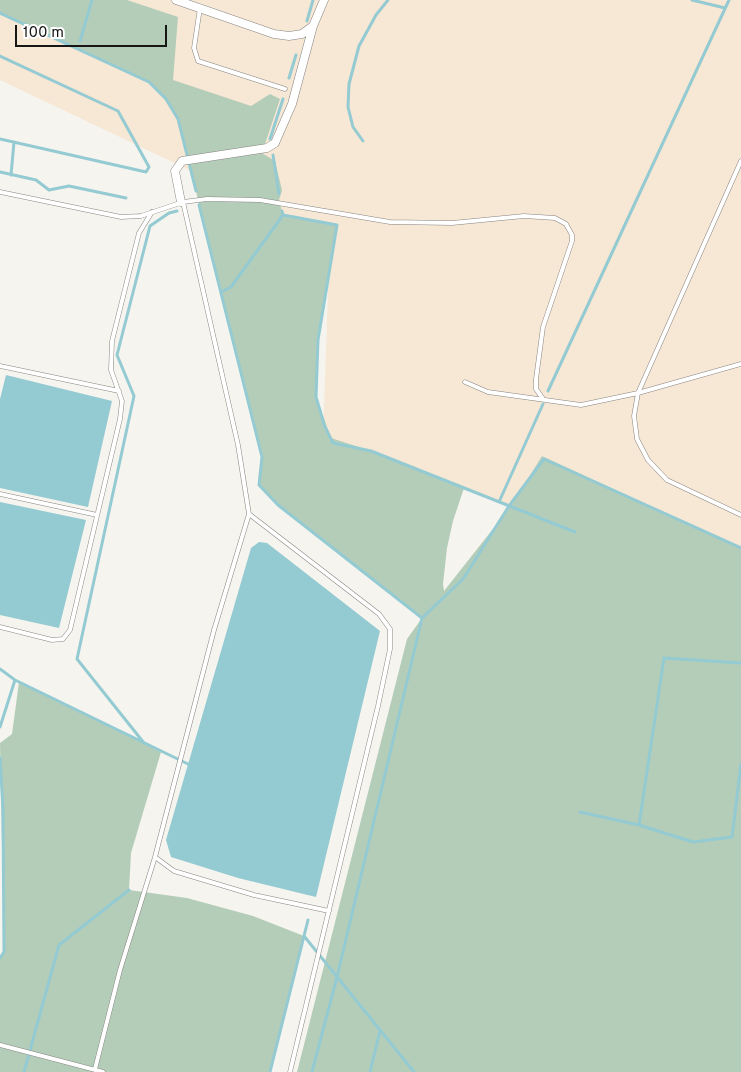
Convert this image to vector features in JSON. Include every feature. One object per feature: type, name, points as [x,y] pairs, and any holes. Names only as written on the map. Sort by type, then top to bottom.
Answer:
[{"type":"street","points":[[176,0],[274,34],[288,36],[302,34],[313,26]]},
{"type":"street","points":[[182,202],[175,171],[182,161],[267,148],[275,143],[292,104],[313,26],[324,0]]},
{"type":"lane","points":[[200,8],[194,48],[198,61],[285,89]]},
{"type":"lane","points":[[741,161],[638,393],[634,416],[637,439],[648,460],[667,480],[741,515]]},
{"type":"lane","points":[[0,192],[121,217],[141,216],[182,202],[208,199],[260,200],[390,222],[452,223],[524,216],[540,216],[560,221],[566,224],[572,235],[572,241],[543,327],[536,389],[543,398]]},
{"type":"lane","points":[[94,1069],[120,970],[155,856],[214,630],[249,514],[238,445],[182,202]]},
{"type":"lane","points":[[0,627],[52,640],[63,639],[67,636],[120,419],[122,401],[111,370],[112,342],[139,233],[152,212]]},
{"type":"lane","points":[[465,382],[488,392],[543,398],[581,405],[638,393],[741,364]]},
{"type":"lane","points":[[0,366],[119,392]]},
{"type":"lane","points":[[0,494],[98,515]]},
{"type":"lane","points":[[249,514],[379,614],[390,629],[390,649],[290,1072]]},
{"type":"lane","points":[[155,856],[174,871],[254,895],[329,911]]},
{"type":"lane","points":[[0,1045],[103,1072]]},
{"type":"shaded area","points":[[0,0],[741,0],[741,548],[542,456],[511,506],[323,436],[330,237],[0,80]]},
{"type":"green space","points":[[0,0],[127,0],[178,17],[173,80],[251,106],[270,94],[280,99],[262,153],[275,161],[282,190],[279,200],[283,215],[337,225],[318,340],[316,397],[331,438],[371,451],[464,488],[453,521],[447,548],[444,591],[511,506],[542,456],[741,548],[741,1072],[297,1072],[407,639],[422,618],[278,505],[259,485],[262,457],[178,119],[166,99],[149,82],[0,14]]},
{"type":"green space","points":[[19,682],[161,752],[131,853],[129,890],[187,898],[253,916],[304,936],[270,1072],[0,1072],[0,958],[4,952],[0,743],[12,734]]},
{"type":"water","points":[[6,375],[112,401],[88,507],[0,488],[0,399]]},
{"type":"water","points":[[0,502],[86,520],[59,628],[0,615]]},
{"type":"water","points":[[259,542],[267,543],[380,631],[316,897],[238,878],[171,857],[166,840],[251,548]]},
{"type":"waterway","points":[[80,41],[92,0]]},
{"type":"waterway","points":[[307,21],[313,0]]},
{"type":"waterway","points":[[363,141],[353,127],[348,107],[349,84],[359,46],[376,15],[388,0]]},
{"type":"waterway","points":[[692,0],[725,8]]},
{"type":"waterway","points":[[548,391],[729,0]]},
{"type":"waterway","points":[[0,13],[149,82],[166,99],[178,119],[196,191]]},
{"type":"waterway","points":[[289,78],[296,55]]},
{"type":"waterway","points":[[0,56],[118,111],[149,167],[146,172],[0,139]]},
{"type":"waterway","points":[[270,139],[283,99]]},
{"type":"waterway","points":[[11,175],[14,142]]},
{"type":"waterway","points":[[273,155],[279,194]]},
{"type":"waterway","points":[[0,172],[36,180],[49,190],[69,186],[126,198]]},
{"type":"waterway","points":[[199,205],[262,457],[259,485],[278,505],[422,618]]},
{"type":"waterway","points":[[144,743],[77,659],[134,396],[117,355],[150,226],[169,213],[177,211]]},
{"type":"waterway","points":[[221,292],[231,287],[283,215],[282,211]]},
{"type":"waterway","points":[[283,215],[337,225],[318,340],[316,397],[325,427],[333,443],[371,451],[575,532]]},
{"type":"waterway","points":[[499,502],[543,404]]},
{"type":"waterway","points":[[312,1072],[337,977],[422,618],[463,579],[509,506],[544,459],[741,548]]},
{"type":"waterway","points":[[639,825],[664,658],[741,663]]},
{"type":"waterway","points":[[0,669],[15,680],[190,765]]},
{"type":"waterway","points":[[0,727],[15,680]]},
{"type":"waterway","points":[[0,758],[3,809],[4,952],[0,958]]},
{"type":"waterway","points":[[580,812],[639,825],[693,842],[732,837],[741,764]]},
{"type":"waterway","points":[[24,1072],[59,945],[129,890]]},
{"type":"waterway","points":[[270,1072],[308,920]]},
{"type":"waterway","points":[[304,936],[414,1072]]},
{"type":"waterway","points":[[370,1072],[380,1031]]}]
